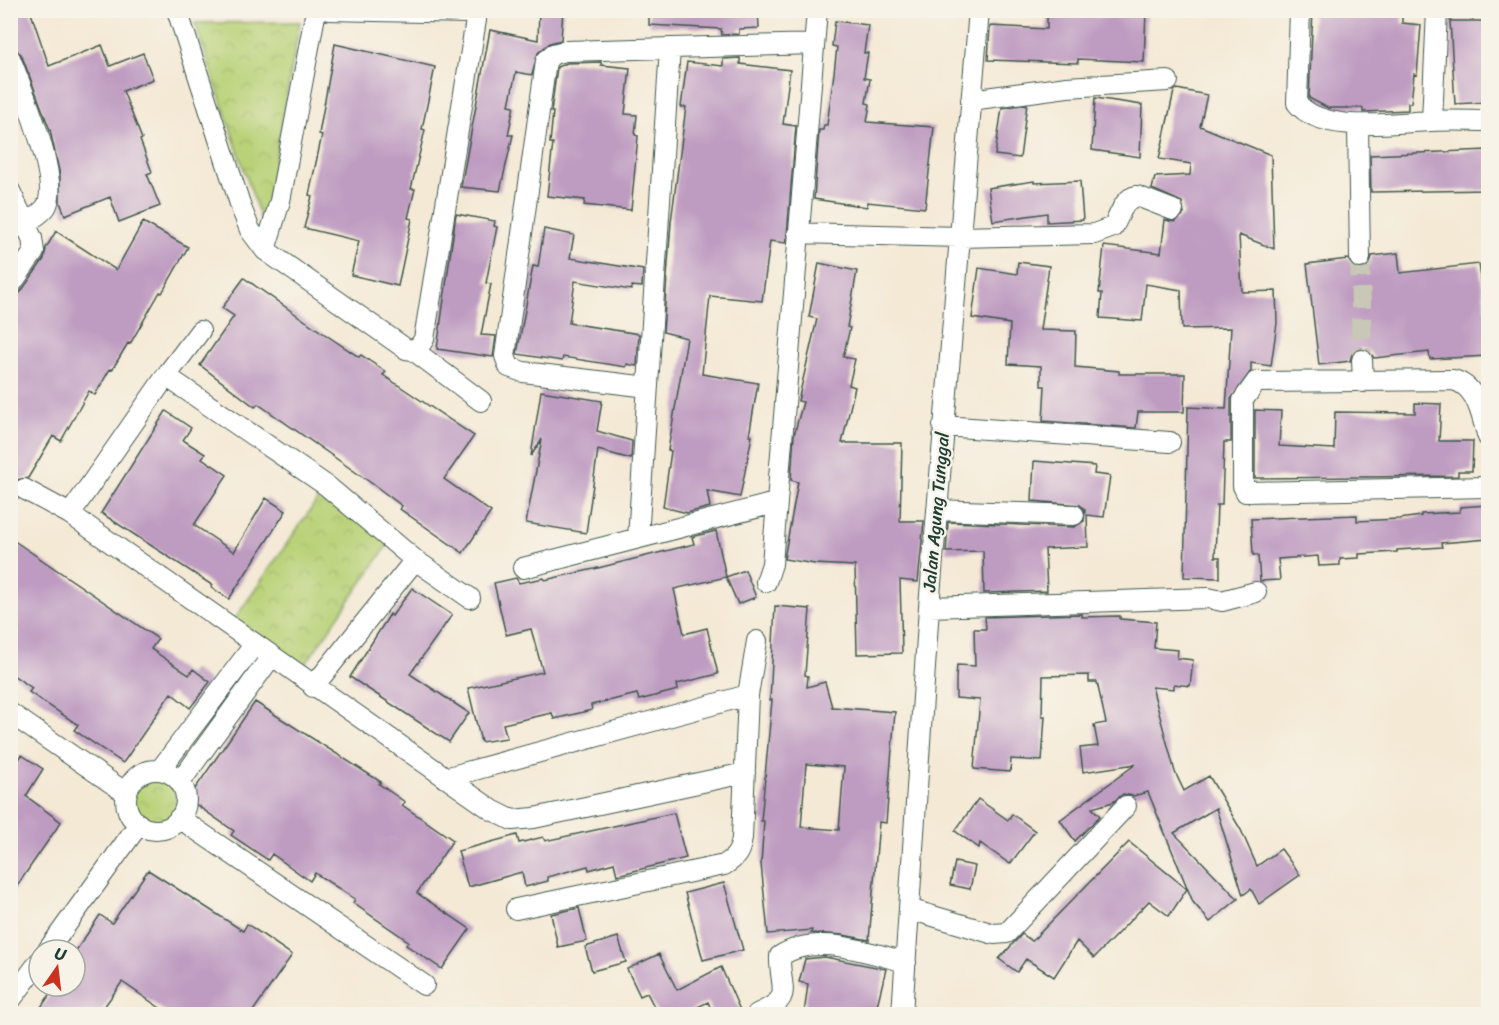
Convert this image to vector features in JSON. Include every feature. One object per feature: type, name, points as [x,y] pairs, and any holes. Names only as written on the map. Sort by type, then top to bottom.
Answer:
[{"type":"street","points":[[177,10],[250,230],[266,250],[405,349],[413,350],[482,401]]},
{"type":"street","points":[[266,250],[280,201],[316,10]]},
{"type":"street","points":[[329,10],[470,13],[477,20],[424,339],[419,347],[413,350]]},
{"type":"street","points":[[766,582],[772,564],[775,503],[817,10]]},
{"type":"street","name":"Jalan Agung Tunggal","points":[[902,1014],[929,607],[979,10]]},
{"type":"street","points":[[1299,10],[1297,103],[1310,113],[1358,126],[1432,121],[1488,122]]},
{"type":"street","points":[[1432,121],[1437,10]]},
{"type":"street","points":[[648,387],[523,372],[509,367],[505,356],[546,61],[553,54],[565,51],[814,44]]},
{"type":"street","points":[[638,538],[670,48]]},
{"type":"street","points":[[10,58],[40,140],[51,193],[45,207],[18,227]]},
{"type":"street","points":[[971,100],[1067,87],[1168,81]]},
{"type":"street","points":[[1358,126],[1360,258]]},
{"type":"street","points":[[10,191],[18,227],[32,238],[34,252],[10,286]]},
{"type":"street","points":[[798,233],[960,237],[1105,232],[1113,227],[1126,201],[1137,196],[1173,210]]},
{"type":"street","points":[[70,514],[200,331]]},
{"type":"street","points":[[1362,360],[1363,382]]},
{"type":"street","points":[[166,376],[327,486],[415,560],[471,598]]},
{"type":"street","points":[[1488,437],[1473,392],[1462,382],[1453,380],[1256,382],[1244,400],[1243,486],[1246,492],[1488,487]]},
{"type":"street","points":[[943,426],[1170,442]]},
{"type":"street","points":[[24,489],[70,514],[313,687],[492,810],[512,819],[534,818],[745,773]]},
{"type":"street","points":[[523,568],[775,503]]},
{"type":"street","points":[[937,510],[1074,515]]},
{"type":"street","points":[[313,687],[415,560]]},
{"type":"street","points":[[929,607],[1208,598],[1222,601],[1256,592]]},
{"type":"street","points":[[516,909],[724,865],[734,859],[740,851],[748,695],[757,640]]},
{"type":"street","points":[[160,770],[254,645]]},
{"type":"street","points":[[180,782],[271,657]]},
{"type":"street","points":[[445,777],[748,695]]},
{"type":"street","points":[[10,713],[126,793]]},
{"type":"street","points":[[151,770],[160,770],[168,772],[180,782],[186,801],[179,818],[165,828],[156,830],[139,824],[128,811],[126,793],[135,778],[151,770]]},
{"type":"street","points":[[909,909],[994,934],[1007,933],[1126,806]]},
{"type":"street","points":[[179,818],[424,985]]},
{"type":"street","points":[[57,938],[139,824]]},
{"type":"street","points":[[757,1014],[774,1007],[782,1000],[784,987],[780,956],[787,952],[812,946],[835,945],[906,962]]},
{"type":"street","points":[[10,1001],[27,978]]},
{"type":"green space","points":[[300,22],[263,226],[195,23]]},
{"type":"green space","points":[[327,486],[396,533],[300,672],[229,627]]},
{"type":"green space","points":[[156,773],[166,775],[175,781],[181,790],[183,800],[181,810],[175,819],[166,825],[156,827],[146,825],[137,819],[131,810],[129,800],[131,790],[137,781],[146,775]]},
{"type":"building","points":[[10,10],[30,10],[49,66],[102,45],[110,66],[143,53],[153,79],[123,91],[142,139],[140,140],[152,172],[147,174],[160,206],[119,222],[110,197],[65,215],[60,202],[60,175],[50,130],[21,54],[10,46]]},
{"type":"building","points":[[539,10],[563,10],[561,40],[550,43],[538,53],[532,75],[516,72],[509,105],[514,106],[508,135],[513,135],[500,191],[461,187],[490,30],[538,40]]},
{"type":"building","points":[[649,10],[758,10],[759,28],[739,29],[739,34],[722,35],[721,29],[649,25]]},
{"type":"building","points":[[1047,10],[1080,10],[1080,16],[1115,17],[1115,10],[1146,10],[1144,62],[1078,59],[1078,63],[988,60],[990,26],[1047,29]]},
{"type":"building","points":[[1313,10],[1402,10],[1402,23],[1421,25],[1417,75],[1414,74],[1411,103],[1408,103],[1408,110],[1363,112],[1363,108],[1328,108],[1309,98]]},
{"type":"building","points":[[835,21],[868,25],[864,53],[868,53],[864,78],[870,79],[866,103],[870,104],[867,122],[934,127],[925,208],[867,202],[867,207],[814,199],[819,130],[823,130],[824,125],[827,125],[834,73],[837,47],[832,46]]},
{"type":"building","points":[[1450,21],[1488,21],[1488,102],[1455,104]]},
{"type":"building","points":[[335,44],[435,67],[422,129],[425,130],[411,189],[415,189],[408,218],[412,219],[398,286],[351,275],[359,241],[304,228],[312,196],[309,195],[322,135],[319,134]]},
{"type":"building","points":[[740,58],[740,64],[790,70],[783,124],[796,126],[787,236],[786,243],[770,241],[762,301],[710,296],[702,374],[758,383],[749,436],[752,436],[740,497],[707,491],[710,507],[687,513],[663,507],[671,451],[668,450],[687,338],[663,332],[671,222],[686,107],[681,107],[687,62],[723,66],[723,59]]},
{"type":"building","points":[[601,62],[601,65],[630,68],[625,114],[637,115],[635,135],[638,136],[631,210],[584,205],[585,200],[547,196],[553,143],[550,143],[553,112],[551,112],[557,67],[567,63]]},
{"type":"building","points":[[1177,89],[1207,95],[1200,126],[1271,155],[1274,249],[1239,235],[1242,292],[1276,291],[1277,323],[1271,366],[1251,363],[1251,371],[1231,399],[1231,442],[1224,442],[1222,505],[1217,505],[1215,557],[1220,557],[1220,578],[1184,577],[1188,407],[1226,409],[1231,328],[1182,329],[1181,290],[1146,284],[1142,321],[1100,318],[1102,293],[1099,293],[1104,246],[1161,253],[1165,220],[1175,222],[1184,214],[1182,202],[1152,189],[1155,177],[1190,175],[1191,164],[1159,159],[1174,91]]},
{"type":"building","points":[[1095,98],[1142,105],[1140,157],[1092,150]]},
{"type":"building","points":[[1027,104],[1020,158],[995,155],[1002,108]]},
{"type":"building","points":[[1488,150],[1488,190],[1371,192],[1370,155]]},
{"type":"building","points":[[1034,181],[1034,183],[1080,181],[1083,220],[1047,222],[1047,213],[993,221],[988,188]]},
{"type":"building","points":[[456,214],[495,221],[494,226],[497,227],[486,283],[491,284],[481,335],[496,336],[493,357],[437,349]]},
{"type":"building","points":[[143,222],[188,247],[130,344],[128,343],[112,370],[110,369],[95,395],[89,391],[61,441],[53,436],[28,478],[16,480],[10,477],[10,299],[20,293],[44,259],[46,248],[56,231],[116,270]]},
{"type":"building","points":[[544,229],[574,235],[570,258],[643,270],[642,287],[632,286],[631,290],[575,281],[569,323],[639,334],[637,366],[627,364],[626,367],[563,357],[562,361],[517,354],[533,266],[538,267]]},
{"type":"building","points":[[1398,253],[1400,273],[1479,264],[1488,326],[1488,356],[1430,359],[1429,352],[1374,358],[1368,350],[1361,348],[1352,354],[1350,361],[1319,365],[1307,264],[1348,259],[1354,268],[1361,270],[1370,264],[1372,256]]},
{"type":"building","points":[[1018,262],[1049,266],[1040,330],[1076,331],[1075,367],[1119,371],[1119,374],[1185,374],[1184,412],[1138,412],[1136,428],[1043,421],[1045,386],[1041,386],[1041,366],[1008,364],[1010,324],[972,318],[979,268],[1017,274]]},
{"type":"building","points":[[819,263],[857,271],[847,327],[850,328],[843,357],[855,359],[849,385],[855,387],[842,443],[902,443],[900,521],[924,521],[918,582],[900,580],[902,653],[857,654],[855,566],[815,564],[784,559],[798,482],[791,480],[794,435],[803,402],[798,401],[817,319],[809,317]]},
{"type":"building","points":[[244,278],[359,357],[361,355],[386,372],[383,375],[474,436],[444,479],[491,512],[463,553],[400,509],[402,506],[374,485],[258,404],[255,407],[200,365],[234,316],[222,308]]},
{"type":"building","points":[[541,391],[602,401],[597,431],[632,441],[631,459],[598,450],[586,533],[526,523],[542,439],[531,456]]},
{"type":"building","points":[[1415,403],[1441,404],[1439,441],[1473,441],[1472,471],[1458,471],[1458,476],[1255,478],[1255,410],[1281,411],[1279,446],[1334,449],[1335,412],[1415,413]]},
{"type":"building","points":[[166,411],[191,428],[183,440],[205,454],[202,458],[227,475],[194,525],[234,552],[266,498],[286,511],[229,599],[211,587],[212,585],[101,513]]},
{"type":"building","points":[[1034,461],[1095,466],[1094,474],[1110,476],[1104,517],[1087,515],[1088,547],[1045,549],[1047,591],[984,593],[983,551],[946,552],[948,522],[1074,527],[1084,521],[1085,510],[1080,505],[1032,501]]},
{"type":"building","points":[[1488,505],[1488,539],[1441,543],[1442,547],[1359,554],[1359,558],[1340,559],[1340,565],[1319,566],[1318,556],[1278,559],[1280,580],[1260,581],[1258,555],[1253,555],[1251,519],[1357,515],[1357,521],[1399,519],[1421,516],[1421,514],[1460,512],[1460,507]]},
{"type":"building","points":[[716,531],[726,577],[674,589],[684,634],[707,628],[718,674],[677,684],[678,690],[639,700],[637,694],[591,705],[592,710],[554,719],[552,713],[503,724],[507,738],[481,742],[468,688],[543,672],[531,629],[506,635],[494,583],[516,578],[519,583],[544,578],[545,580],[594,569],[694,544],[692,537]]},
{"type":"building","points":[[10,538],[158,639],[151,649],[189,675],[193,669],[210,682],[190,708],[171,693],[123,763],[74,730],[78,725],[29,692],[32,688],[10,673]]},
{"type":"building","points":[[745,570],[756,597],[738,604],[726,577]]},
{"type":"building","points":[[412,588],[452,615],[410,674],[469,713],[449,742],[350,677],[390,614],[392,616]]},
{"type":"building","points":[[775,606],[810,609],[805,675],[808,676],[807,687],[825,682],[832,707],[895,712],[886,823],[879,822],[869,940],[843,935],[811,933],[812,930],[768,934],[761,864],[764,821],[761,821],[772,700],[770,700]],"holes":[[[806,764],[844,767],[839,830],[801,827]]]},
{"type":"building","points":[[1082,614],[1082,617],[1120,616],[1120,619],[1156,622],[1154,648],[1178,650],[1177,658],[1193,660],[1190,686],[1174,684],[1174,689],[1152,687],[1175,772],[1184,791],[1209,776],[1241,830],[1257,866],[1281,849],[1300,875],[1259,904],[1251,889],[1243,895],[1216,808],[1174,833],[1238,899],[1210,922],[1193,902],[1148,792],[1133,796],[1123,794],[1113,802],[1092,808],[1100,816],[1075,841],[1060,820],[1136,764],[1083,772],[1080,748],[1098,746],[1094,725],[1106,723],[1097,682],[1089,682],[1089,675],[1043,676],[1042,716],[1045,716],[1042,761],[1011,759],[1010,772],[974,769],[980,700],[956,698],[956,679],[957,665],[975,666],[974,629],[986,629],[985,617]]},
{"type":"building","points":[[255,702],[381,782],[379,784],[405,802],[402,805],[453,840],[417,893],[470,929],[442,969],[406,945],[408,941],[353,903],[355,899],[315,873],[310,881],[272,854],[268,860],[231,835],[234,831],[188,799]]},
{"type":"building","points":[[22,755],[43,769],[26,796],[61,822],[10,896],[10,772]]},
{"type":"building","points":[[978,799],[1008,820],[1012,814],[1035,831],[1010,864],[980,843],[979,848],[955,831]]},
{"type":"building","points":[[674,813],[686,858],[617,875],[614,863],[589,870],[588,866],[547,877],[548,881],[525,887],[522,872],[468,887],[458,851],[517,835],[519,843],[543,837],[545,841]]},
{"type":"building","points":[[1129,842],[1187,889],[1169,916],[1149,901],[1094,958],[1077,941],[1054,977],[1026,959],[1017,972],[999,959],[1022,934],[1032,941]]},
{"type":"building","points":[[955,862],[975,866],[970,889],[950,885]]},
{"type":"building","points":[[148,870],[243,931],[247,924],[292,955],[251,1014],[169,1014],[122,982],[99,1014],[36,1014],[47,998],[87,998],[87,938],[84,938],[100,915],[112,923]]},
{"type":"building","points":[[724,883],[743,950],[703,960],[685,893]]},
{"type":"building","points":[[579,908],[587,941],[558,947],[551,914]]},
{"type":"building","points":[[618,937],[626,962],[592,971],[585,947]]},
{"type":"building","points":[[659,954],[677,990],[721,967],[740,1010],[730,1014],[713,1014],[708,1002],[683,1014],[658,1014],[647,993],[640,996],[627,969]]},
{"type":"building","points":[[825,957],[886,969],[875,1014],[804,1014],[808,984],[799,982],[805,959]]},
{"type":"tunnel","points":[[1360,258],[1362,360]]}]
